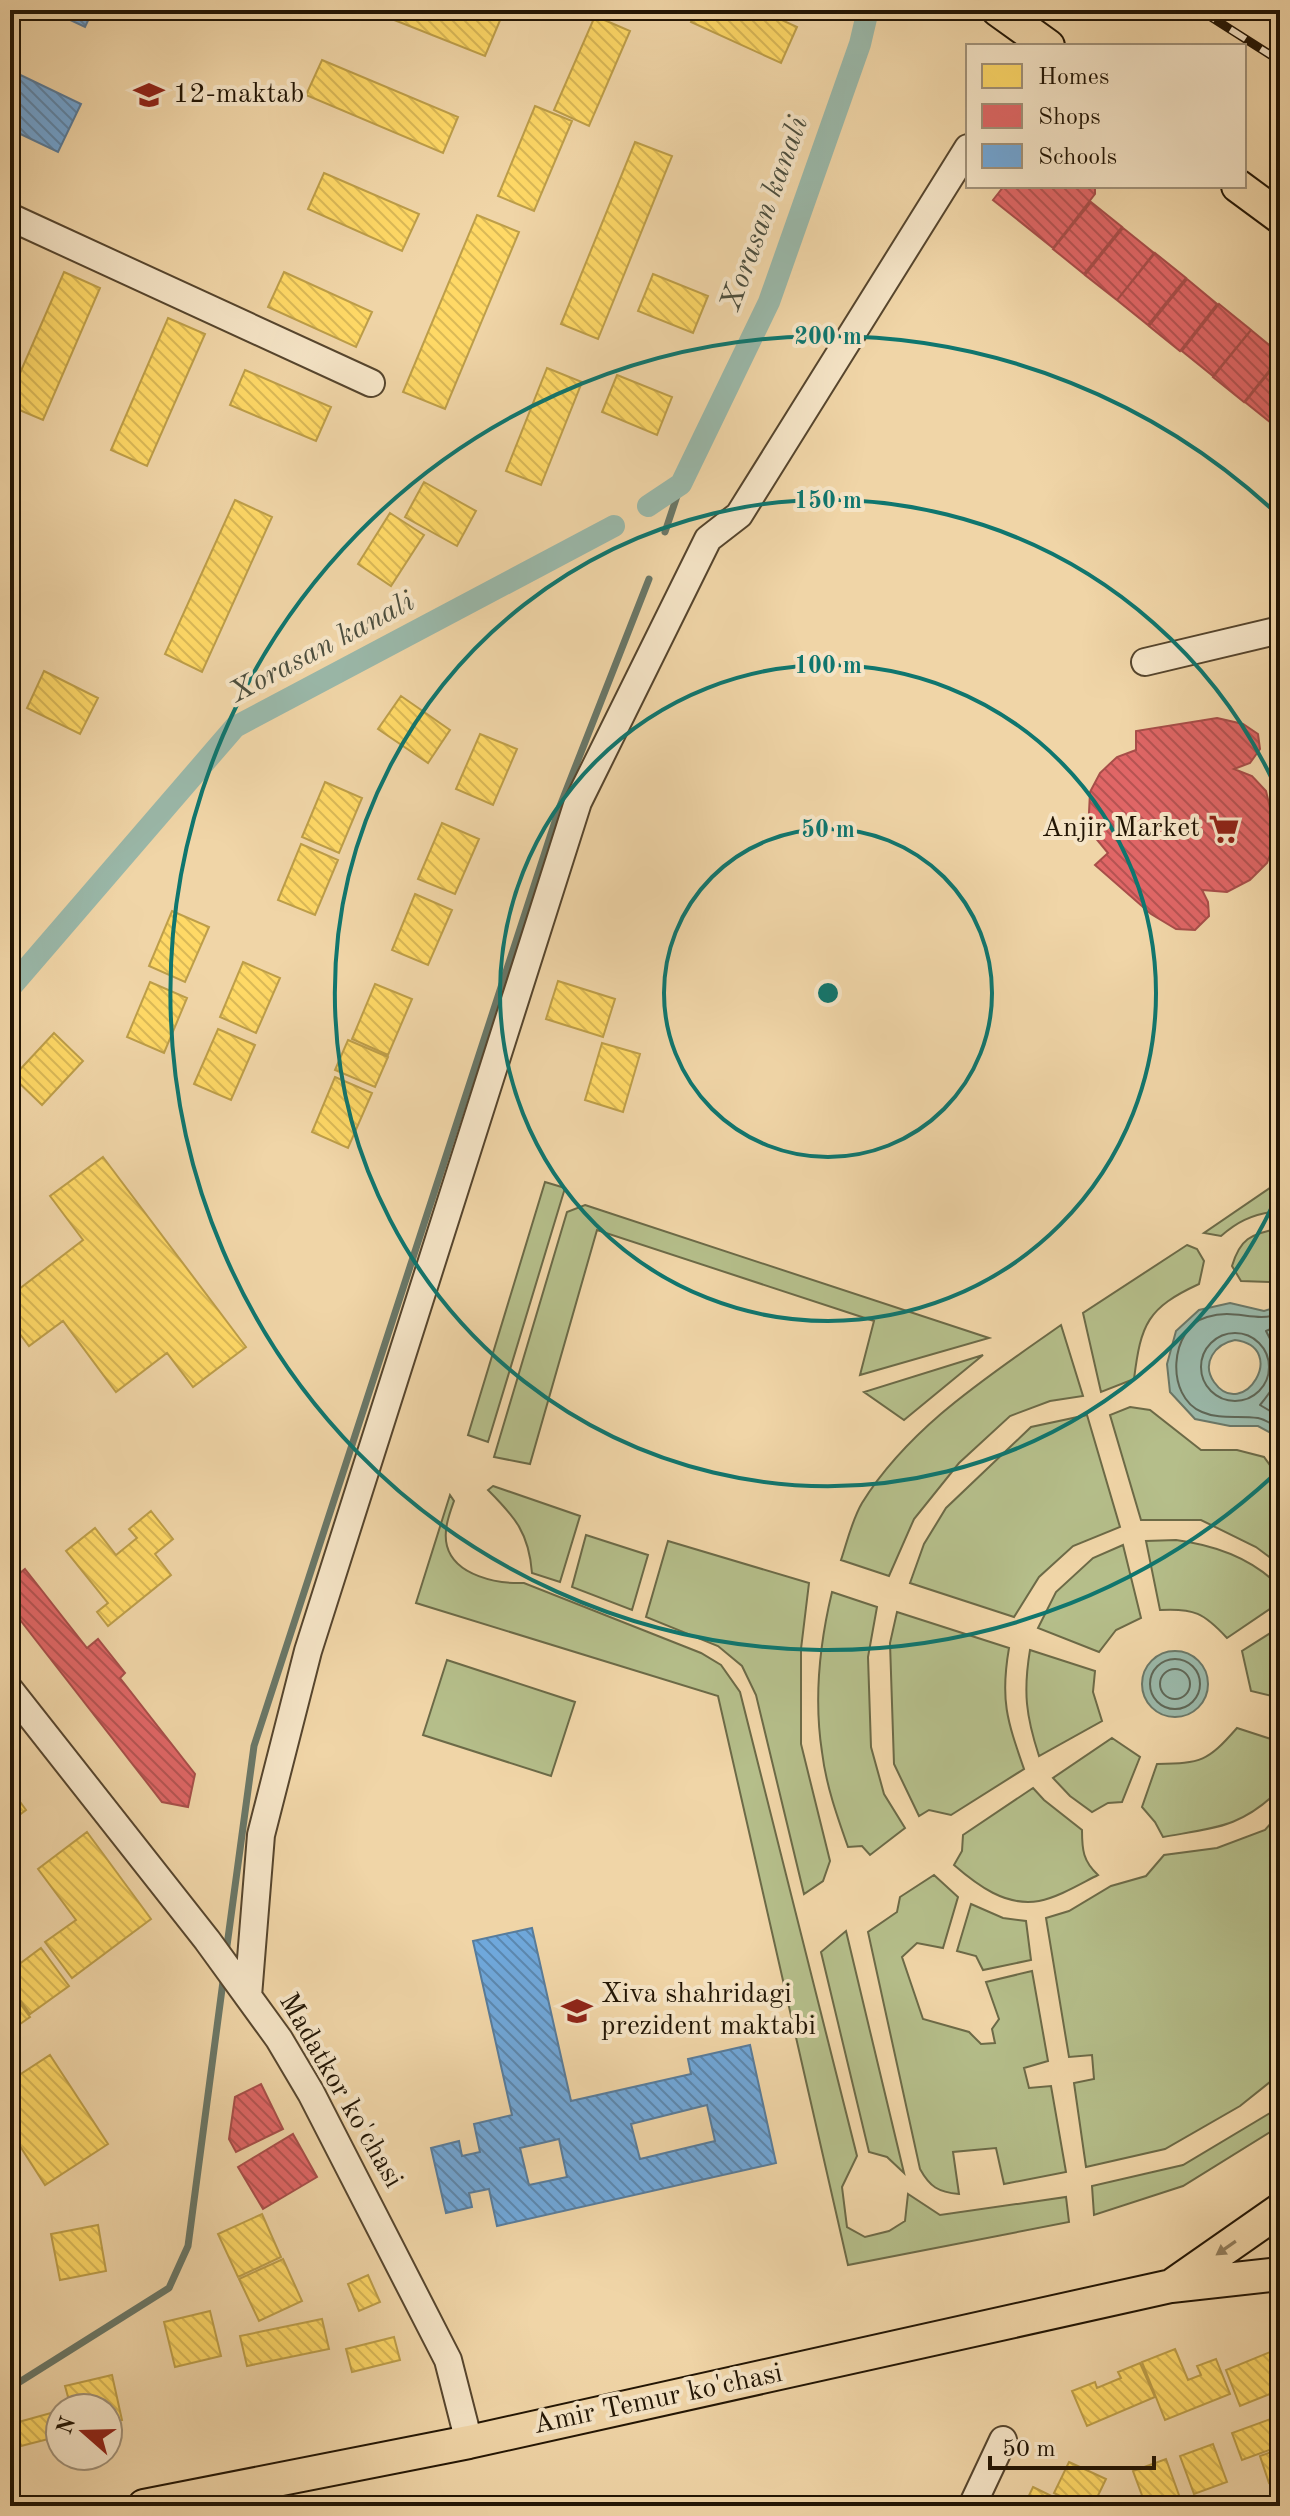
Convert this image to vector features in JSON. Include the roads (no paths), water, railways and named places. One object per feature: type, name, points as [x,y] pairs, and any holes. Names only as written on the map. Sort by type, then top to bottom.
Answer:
[{"type":"main road","points":[[998,10],[1040,44]]},
{"type":"main road","points":[[1241,188],[1280,217]]},
{"type":"main road","name":"Amir Temur ko'chasi","points":[[1171,2286],[1280,2210]]},
{"type":"main road","name":"Amir Temur ko'chasi","points":[[144,2506],[469,2442],[1171,2286],[1280,2274]]},
{"type":"street","points":[[244,1990],[261,1835],[308,1651],[578,802],[708,539],[739,515],[966,151]]},
{"type":"street","points":[[10,217],[371,383]]},
{"type":"street","points":[[1145,662],[1280,630]]},
{"type":"street","name":"Madatkor ko'chasi","points":[[10,1690],[207,1940],[279,2039],[311,2093],[448,2360],[469,2442]]},
{"type":"street","points":[[972,2506],[1003,2440]]},
{"type":"water","points":[[1230,1303],[1264,1311],[1280,1306],[1280,1438],[1258,1426],[1230,1426],[1195,1419],[1170,1392],[1167,1364],[1176,1331],[1199,1310]],"holes":[[[1235,1340],[1251,1345],[1259,1355],[1260,1367],[1256,1379],[1248,1389],[1237,1394],[1225,1392],[1210,1375],[1212,1355],[1221,1346]]]},
{"type":"water","points":[[1175,1651],[1188,1654],[1198,1661],[1205,1671],[1208,1684],[1205,1697],[1198,1707],[1188,1714],[1175,1717],[1162,1714],[1152,1707],[1145,1697],[1142,1684],[1145,1671],[1152,1661],[1162,1654]]},
{"type":"waterway","name":"Xorasan kanali","points":[[648,506],[681,484],[769,302],[860,44],[868,10]]},
{"type":"waterway","points":[[665,532],[681,484]]},
{"type":"waterway","name":"Xorasan kanali","points":[[10,988],[235,727],[614,526]]},
{"type":"waterway","points":[[226,1953],[254,1746],[560,806],[649,579]]},
{"type":"waterway","points":[[10,2388],[169,2288],[188,2246],[224,1974]]},
{"type":"railway","points":[[1200,10],[1280,61]]},
{"type":"place","name":"12-maktab","points":[[149,95]]},
{"type":"place","name":"Anjir Market","points":[[1224,829]]},
{"type":"place","name":"Xiva shahridagi prezident maktabi","points":[[577,2011]]}]
